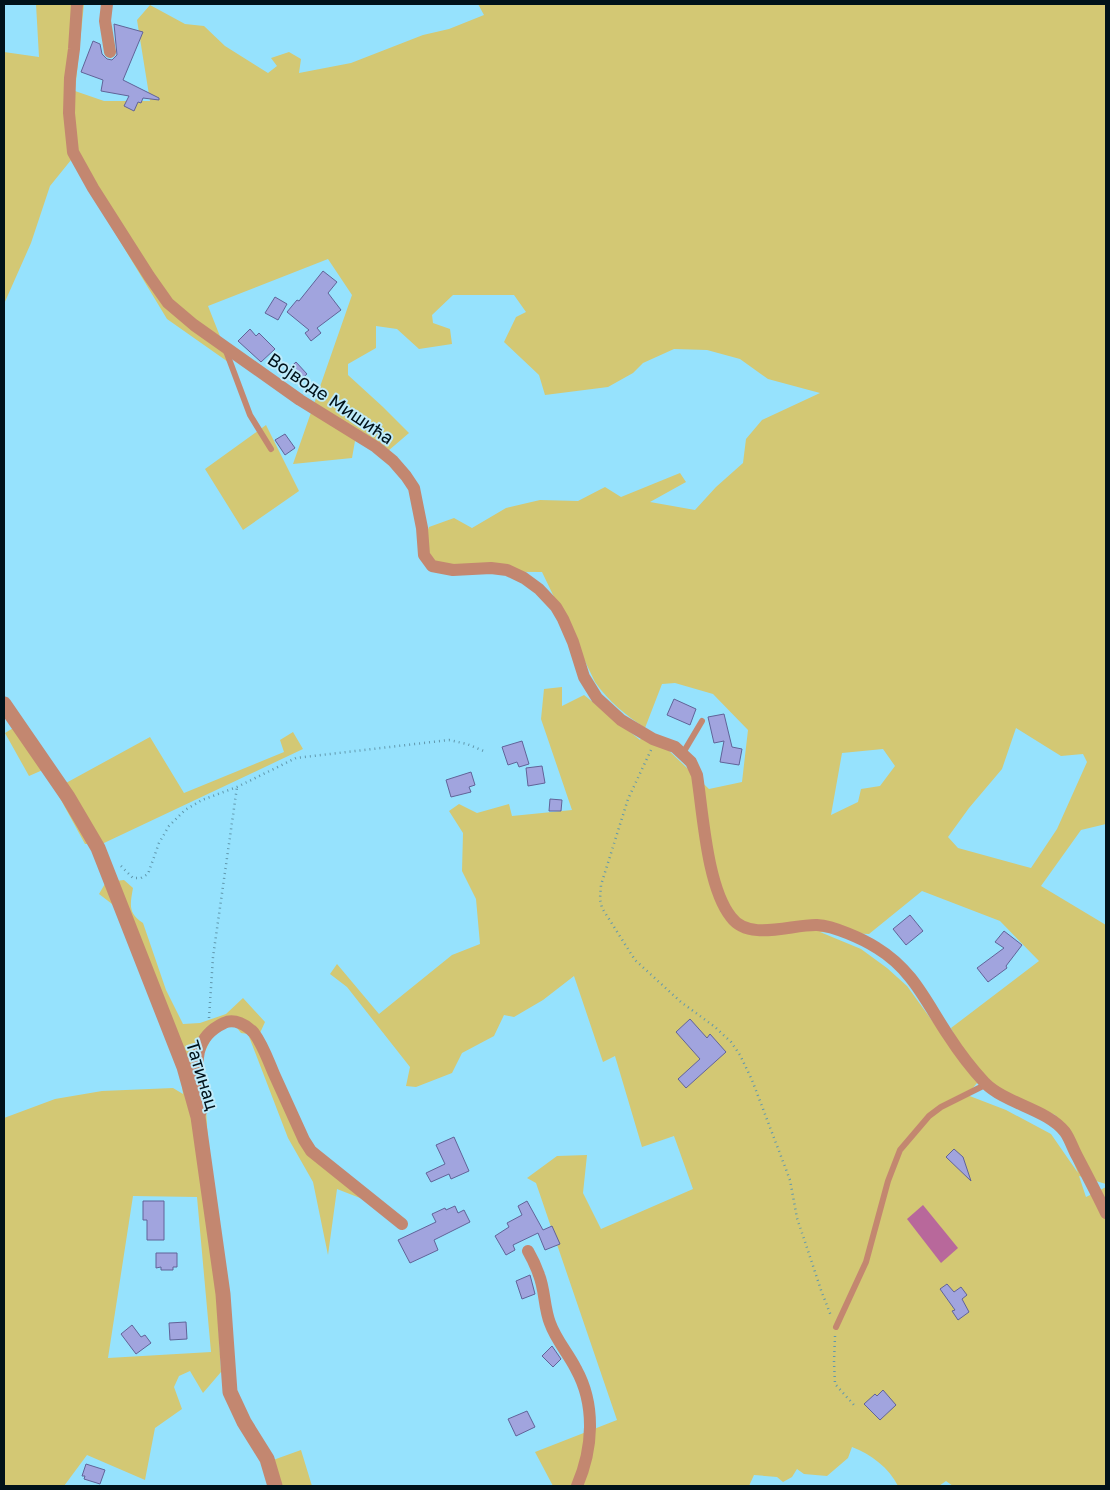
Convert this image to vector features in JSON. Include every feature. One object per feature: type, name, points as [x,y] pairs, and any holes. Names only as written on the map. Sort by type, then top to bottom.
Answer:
[{"type":"street","name":"Војводе Мишића","points":[[77,4],[70,78],[69,113],[73,152],[97,195],[168,304],[194,325],[300,400],[376,447],[393,461],[414,488],[422,528],[424,555],[432,566],[453,570],[491,568],[507,570],[524,578],[539,589],[556,607],[563,619],[573,642],[584,677],[598,698],[620,720],[674,747],[691,762],[697,775],[711,870],[718,895],[730,918],[739,926],[754,930],[818,925],[850,934],[878,948],[903,969],[922,991],[947,1035],[987,1084],[998,1092],[1047,1118],[1065,1132],[1106,1213]]},
{"type":"street","points":[[107,4],[105,21],[110,52]]},
{"type":"street","name":"Татинац","points":[[4,704],[68,797],[98,848],[184,1067],[198,1117],[223,1294],[230,1392],[244,1422],[267,1459],[275,1486]]},
{"type":"street","points":[[198,1117],[201,1111],[201,1094],[196,1060],[198,1050],[208,1034],[227,1021],[239,1022],[254,1033],[263,1048],[304,1140],[311,1151],[402,1224]]},
{"type":"street","points":[[528,1250],[540,1275],[549,1322],[557,1340],[576,1368],[587,1390],[590,1408],[590,1427],[586,1459],[577,1486]]},
{"type":"lane","points":[[224,345],[250,415],[271,449]]},
{"type":"lane","points":[[683,753],[702,721]]},
{"type":"lane","points":[[836,1327],[866,1262],[888,1181],[900,1150],[929,1116],[941,1107],[987,1084]]},
{"type":"path","points":[[653,738],[651,753],[628,799],[604,875],[600,899],[602,908],[634,960],[681,1002],[716,1028],[731,1042],[740,1055],[752,1080],[790,1180],[797,1218],[821,1290],[836,1327],[835,1384],[854,1405]]},
{"type":"path","points":[[120,865],[133,878],[141,878],[148,874],[159,843],[169,826],[185,810],[202,800],[237,787],[296,758],[449,740],[467,744],[486,752]]},
{"type":"path","points":[[208,1034],[213,957],[237,787]]},
{"type":"shaded area","points":[[36,4],[84,4],[75,91],[104,101],[150,101],[137,20],[150,5],[185,24],[204,26],[225,46],[268,73],[277,66],[271,58],[289,52],[301,59],[299,73],[351,63],[423,35],[449,29],[484,15],[478,4],[1106,4],[1106,824],[1081,830],[1041,886],[1106,925],[1106,1184],[1079,1176],[1086,1197],[1106,1187],[1106,1486],[953,1486],[946,1481],[939,1486],[898,1486],[890,1473],[879,1462],[852,1447],[848,1458],[827,1476],[804,1474],[797,1469],[792,1477],[783,1482],[777,1477],[754,1475],[749,1486],[553,1486],[535,1452],[617,1420],[536,1183],[527,1178],[557,1156],[587,1155],[583,1193],[601,1229],[693,1189],[674,1136],[642,1147],[615,1056],[603,1062],[574,976],[543,1000],[514,1017],[504,1015],[494,1036],[462,1053],[452,1073],[416,1087],[406,1086],[410,1067],[347,987],[330,974],[337,964],[379,1014],[452,955],[480,944],[476,899],[462,871],[463,833],[449,811],[459,804],[477,813],[509,804],[512,816],[572,810],[541,719],[544,689],[562,687],[562,706],[584,695],[640,740],[645,728],[618,708],[595,682],[542,572],[433,571],[420,551],[429,527],[454,518],[472,528],[506,508],[540,500],[578,501],[605,487],[621,497],[680,473],[686,482],[650,502],[695,510],[716,487],[743,463],[746,439],[762,420],[820,393],[768,379],[740,359],[707,350],[674,349],[643,363],[633,373],[608,387],[545,395],[539,375],[504,342],[516,317],[526,312],[514,295],[453,295],[432,315],[433,323],[450,329],[452,344],[419,349],[397,329],[376,326],[376,348],[348,364],[348,375],[409,433],[388,451],[355,441],[352,458],[293,464],[352,295],[328,259],[208,306],[231,364],[167,319],[71,160],[50,186],[31,243],[4,304],[4,52],[39,57]],"holes":[[[675,683],[713,694],[748,730],[742,782],[709,789],[645,728],[662,684]],[[1016,728],[1061,756],[1083,754],[1087,762],[1057,829],[1031,868],[958,848],[948,837],[969,808],[1002,769]],[[883,749],[895,766],[880,786],[861,789],[858,802],[831,815],[842,753]],[[922,891],[1000,921],[1039,961],[951,1028],[975,1080],[907,986],[861,949],[820,932],[869,934]],[[977,1083],[1055,1115],[1078,1173],[1051,1134],[1006,1110],[967,1095]]]},
{"type":"shaded area","points":[[266,425],[299,491],[243,530],[205,469]]},
{"type":"shaded area","points":[[15,727],[45,769],[29,776],[5,733]]},
{"type":"shaded area","points":[[293,732],[303,749],[104,843],[85,844],[55,789],[150,737],[184,793],[284,752],[280,740]]},
{"type":"shaded area","points":[[124,880],[133,888],[132,912],[143,923],[166,990],[183,1024],[200,1023],[226,1014],[243,998],[265,1022],[260,1033],[307,1140],[383,1207],[337,1189],[328,1255],[313,1182],[288,1138],[248,1034],[241,1033],[231,1020],[215,1031],[203,1055],[221,1372],[203,1393],[190,1371],[179,1376],[174,1387],[182,1409],[155,1428],[145,1480],[87,1455],[64,1486],[4,1486],[4,1118],[55,1099],[102,1091],[173,1088],[183,1094],[176,1039],[116,907],[99,894],[106,882]],"holes":[[[133,1196],[197,1197],[211,1352],[108,1358]]]},
{"type":"shaded area","points":[[923,1205],[958,1248],[941,1263],[907,1219]]},
{"type":"shaded area","points":[[301,1450],[312,1486],[269,1486],[262,1464]]},
{"type":"building","points":[[114,24],[143,32],[123,80],[159,98],[159,100],[143,98],[141,103],[138,102],[134,111],[124,106],[129,96],[101,91],[103,80],[81,72],[93,41],[100,44],[102,54],[107,59],[112,60],[117,55]]},
{"type":"building","points":[[323,271],[337,282],[328,293],[341,310],[317,328],[321,333],[311,341],[305,333],[309,330],[287,312],[297,300],[299,301]]},
{"type":"building","points":[[275,297],[287,304],[278,320],[265,313]]},
{"type":"building","points":[[250,329],[256,336],[259,333],[275,349],[261,362],[238,341]]},
{"type":"building","points":[[296,362],[307,374],[295,384],[285,372]]},
{"type":"building","points":[[285,434],[295,448],[285,455],[275,440]]},
{"type":"building","points":[[674,699],[696,709],[690,725],[667,715]]},
{"type":"building","points":[[724,714],[732,747],[742,749],[739,765],[720,762],[724,741],[714,743],[708,717]]},
{"type":"building","points":[[522,741],[529,764],[519,767],[517,762],[508,765],[502,747]]},
{"type":"building","points":[[542,766],[545,783],[528,786],[526,768]]},
{"type":"building","points":[[471,772],[475,785],[469,787],[471,792],[451,797],[446,780]]},
{"type":"building","points":[[550,799],[562,800],[561,811],[549,811]]},
{"type":"building","points":[[910,915],[923,931],[906,945],[893,929]]},
{"type":"building","points":[[1004,931],[1022,945],[1006,966],[1007,968],[988,982],[977,968],[1004,948],[995,942]]},
{"type":"building","points":[[690,1019],[707,1038],[710,1034],[726,1052],[686,1088],[678,1079],[700,1059],[676,1032]]},
{"type":"building","points":[[454,1137],[469,1171],[451,1179],[449,1174],[431,1182],[426,1173],[445,1164],[436,1145]]},
{"type":"building","points":[[954,1149],[963,1157],[971,1181],[946,1157]]},
{"type":"building","points":[[143,1201],[164,1201],[164,1240],[147,1240],[147,1220],[143,1220]]},
{"type":"building","points":[[527,1201],[543,1230],[552,1226],[560,1244],[545,1250],[538,1233],[513,1245],[515,1250],[506,1255],[495,1236],[509,1227],[507,1223],[522,1215],[518,1206]]},
{"type":"building","points":[[455,1206],[458,1213],[464,1210],[470,1222],[434,1240],[438,1250],[410,1263],[398,1240],[436,1222],[432,1214]]},
{"type":"building","points":[[156,1253],[177,1253],[177,1267],[173,1267],[173,1270],[161,1270],[161,1267],[156,1268]]},
{"type":"building","points":[[530,1275],[535,1294],[522,1299],[516,1281]]},
{"type":"building","points":[[947,1284],[954,1292],[961,1287],[967,1295],[962,1299],[969,1312],[958,1320],[952,1311],[955,1310],[940,1289]]},
{"type":"building","points":[[186,1322],[187,1339],[170,1340],[169,1323]]},
{"type":"building","points":[[132,1325],[141,1337],[145,1335],[151,1343],[136,1354],[121,1334]]},
{"type":"building","points":[[552,1346],[561,1359],[553,1367],[542,1356]]},
{"type":"building","points":[[883,1390],[896,1405],[880,1420],[864,1404],[875,1394],[877,1396]]},
{"type":"building","points":[[527,1411],[535,1427],[516,1436],[508,1419]]},
{"type":"building","points":[[86,1464],[105,1470],[100,1484],[84,1479],[85,1476],[82,1476]]}]
